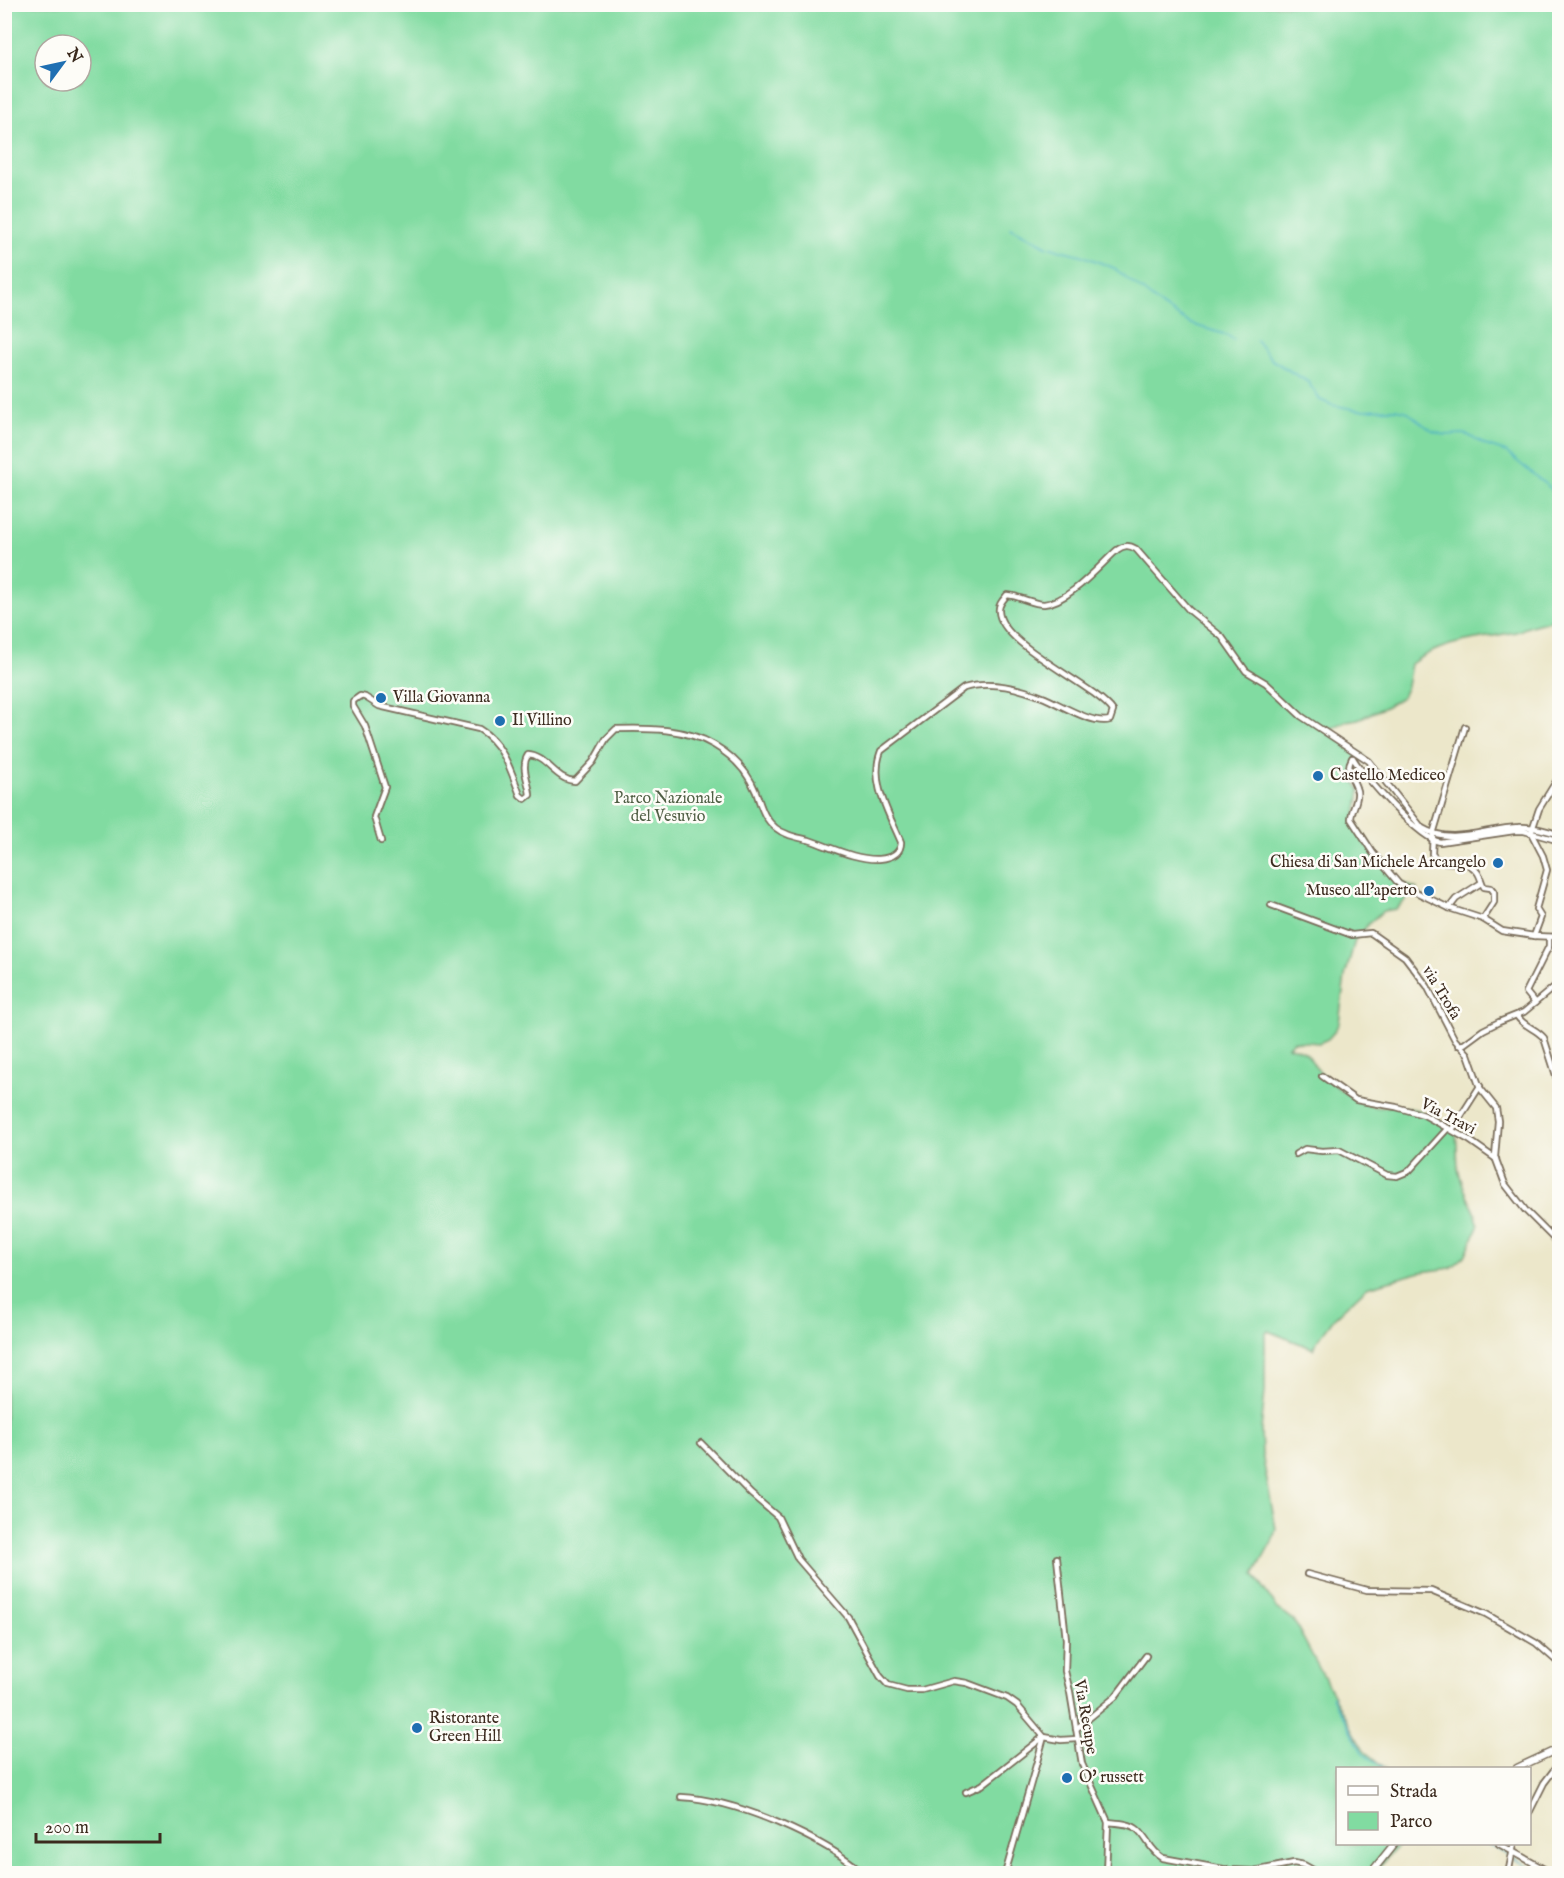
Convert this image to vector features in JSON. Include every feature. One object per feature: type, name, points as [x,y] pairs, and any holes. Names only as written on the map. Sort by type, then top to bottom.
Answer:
[{"type":"street","points":[[381,841],[374,817],[385,787],[364,726],[354,706],[354,701],[360,696],[379,706],[479,729],[490,735],[508,762],[520,795],[525,798],[530,795],[524,768],[524,761],[528,755],[536,755],[568,781],[575,781],[593,762],[610,734],[616,729],[650,729],[690,735],[714,744],[743,769],[752,781],[765,816],[775,828],[787,835],[863,858],[878,859],[896,855],[901,849],[901,842],[879,790],[875,772],[876,762],[881,751],[964,688],[980,683],[1005,686],[1027,691],[1077,713],[1102,721],[1110,720],[1113,716],[1113,711],[1099,696],[1030,650],[1011,632],[998,613],[999,606],[1007,595],[1042,604],[1052,603],[1080,585],[1123,546],[1137,549],[1189,610],[1222,637],[1240,663],[1254,676],[1266,683],[1301,716],[1369,761],[1422,828],[1433,834],[1451,836],[1514,827],[1560,836]]},
{"type":"street","points":[[1465,727],[1433,834],[1432,854],[1434,858],[1443,862],[1468,864],[1476,871],[1484,887],[1491,888],[1495,896],[1494,902],[1484,919]]},
{"type":"street","points":[[1358,755],[1352,758],[1348,770],[1357,791],[1350,816],[1373,853],[1398,884],[1449,908],[1484,919],[1502,931],[1560,937]]},
{"type":"street","points":[[1352,758],[1418,831],[1433,841],[1532,830],[1560,841]]},
{"type":"street","points":[[1534,936],[1541,917],[1536,909],[1547,870],[1532,830],[1539,809],[1560,775]]},
{"type":"street","points":[[1449,908],[1456,899],[1481,883]]},
{"type":"street","name":"via Trofa","points":[[1271,905],[1352,935],[1371,933],[1405,957],[1427,986],[1458,1045],[1468,1054],[1480,1086],[1496,1108],[1496,1159]]},
{"type":"street","points":[[1535,1003],[1526,994],[1549,946],[1549,937]]},
{"type":"street","points":[[1458,1045],[1464,1044],[1483,1030],[1524,1012],[1560,982]]},
{"type":"street","points":[[1517,1016],[1524,1025],[1540,1032],[1544,1038],[1560,1088]]},
{"type":"street","name":"Via Travi","points":[[1322,1076],[1356,1100],[1416,1112],[1450,1129],[1496,1159]]},
{"type":"street","points":[[1296,1154],[1305,1149],[1339,1150],[1387,1175],[1397,1176],[1408,1171],[1450,1129],[1480,1086]]},
{"type":"street","points":[[1496,1159],[1504,1184],[1526,1211],[1560,1245]]},
{"type":"street","points":[[701,1443],[778,1517],[798,1559],[849,1617],[880,1676],[888,1685],[906,1690],[922,1690],[954,1682],[982,1688],[1007,1698],[1017,1705],[1043,1737],[1061,1740],[1077,1739]]},
{"type":"street","name":"Via Recupe","points":[[1057,1558],[1066,1639],[1065,1671],[1077,1739],[1085,1774],[1108,1822],[1106,1874]]},
{"type":"street","points":[[1307,1574],[1367,1590],[1431,1591],[1486,1614],[1536,1643],[1560,1664]]},
{"type":"street","points":[[1076,1729],[1115,1696],[1146,1656]]},
{"type":"street","points":[[966,1792],[982,1785],[1043,1737]]},
{"type":"street","points":[[1005,1874],[1043,1737]]},
{"type":"street","points":[[1519,1767],[1560,1748]]},
{"type":"street","points":[[1531,1810],[1544,1783],[1560,1762]]},
{"type":"street","points":[[681,1797],[717,1802],[760,1816],[823,1845],[844,1857],[865,1874]]},
{"type":"street","points":[[1108,1822],[1129,1825],[1137,1829],[1156,1854],[1163,1858],[1230,1870],[1262,1870],[1294,1863],[1304,1865],[1320,1874]]},
{"type":"street","points":[[1370,1874],[1393,1845]]},
{"type":"street","points":[[1500,1845],[1511,1854],[1553,1874]]},
{"type":"street","points":[[1508,1874],[1514,1845]]},
{"type":"green space","name":"Parco Nazionale del Vesuvio","points":[[5,5],[1559,5],[1559,618],[1527,627],[1518,632],[1461,642],[1435,650],[1411,664],[1407,686],[1402,697],[1388,706],[1358,719],[1346,721],[1327,731],[1365,756],[1354,769],[1353,779],[1360,790],[1355,823],[1377,856],[1398,881],[1417,889],[1396,909],[1383,911],[1356,937],[1345,976],[1339,1023],[1334,1032],[1328,1039],[1319,1043],[1293,1041],[1288,1046],[1306,1053],[1326,1078],[1363,1103],[1419,1110],[1456,1129],[1458,1169],[1476,1214],[1478,1227],[1465,1256],[1451,1268],[1421,1272],[1367,1287],[1334,1318],[1317,1341],[1314,1349],[1268,1331],[1265,1335],[1262,1454],[1276,1529],[1272,1542],[1254,1575],[1277,1608],[1294,1621],[1364,1751],[1384,1767],[1336,1767],[1336,1845],[1399,1845],[1372,1874],[5,1874]]},
{"type":"waterway","points":[[1011,227],[1048,247],[1081,255],[1114,268],[1163,307],[1191,324],[1227,335],[1234,340]]},
{"type":"waterway","points":[[1256,340],[1272,360],[1308,382],[1320,400],[1332,405],[1359,410],[1406,411],[1432,431],[1444,435],[1468,435],[1485,445],[1506,452],[1560,494]]},
{"type":"waterway","points":[[1332,1696],[1363,1754],[1382,1767]]},
{"type":"waterway","points":[[1490,1845],[1543,1874]]},
{"type":"place","name":"Villa Giovanna","points":[[381,698]]},
{"type":"place","name":"Il Villino","points":[[500,721]]},
{"type":"place","name":"Castello Mediceo","points":[[1318,776]]},
{"type":"place","name":"Chiesa di San Michele Arcangelo","points":[[1498,863]]},
{"type":"place","name":"Museo all'aperto","points":[[1429,891]]},
{"type":"place","name":"Ristorante Green Hill","points":[[417,1728]]},
{"type":"place","name":"O' russett","points":[[1067,1778]]}]
